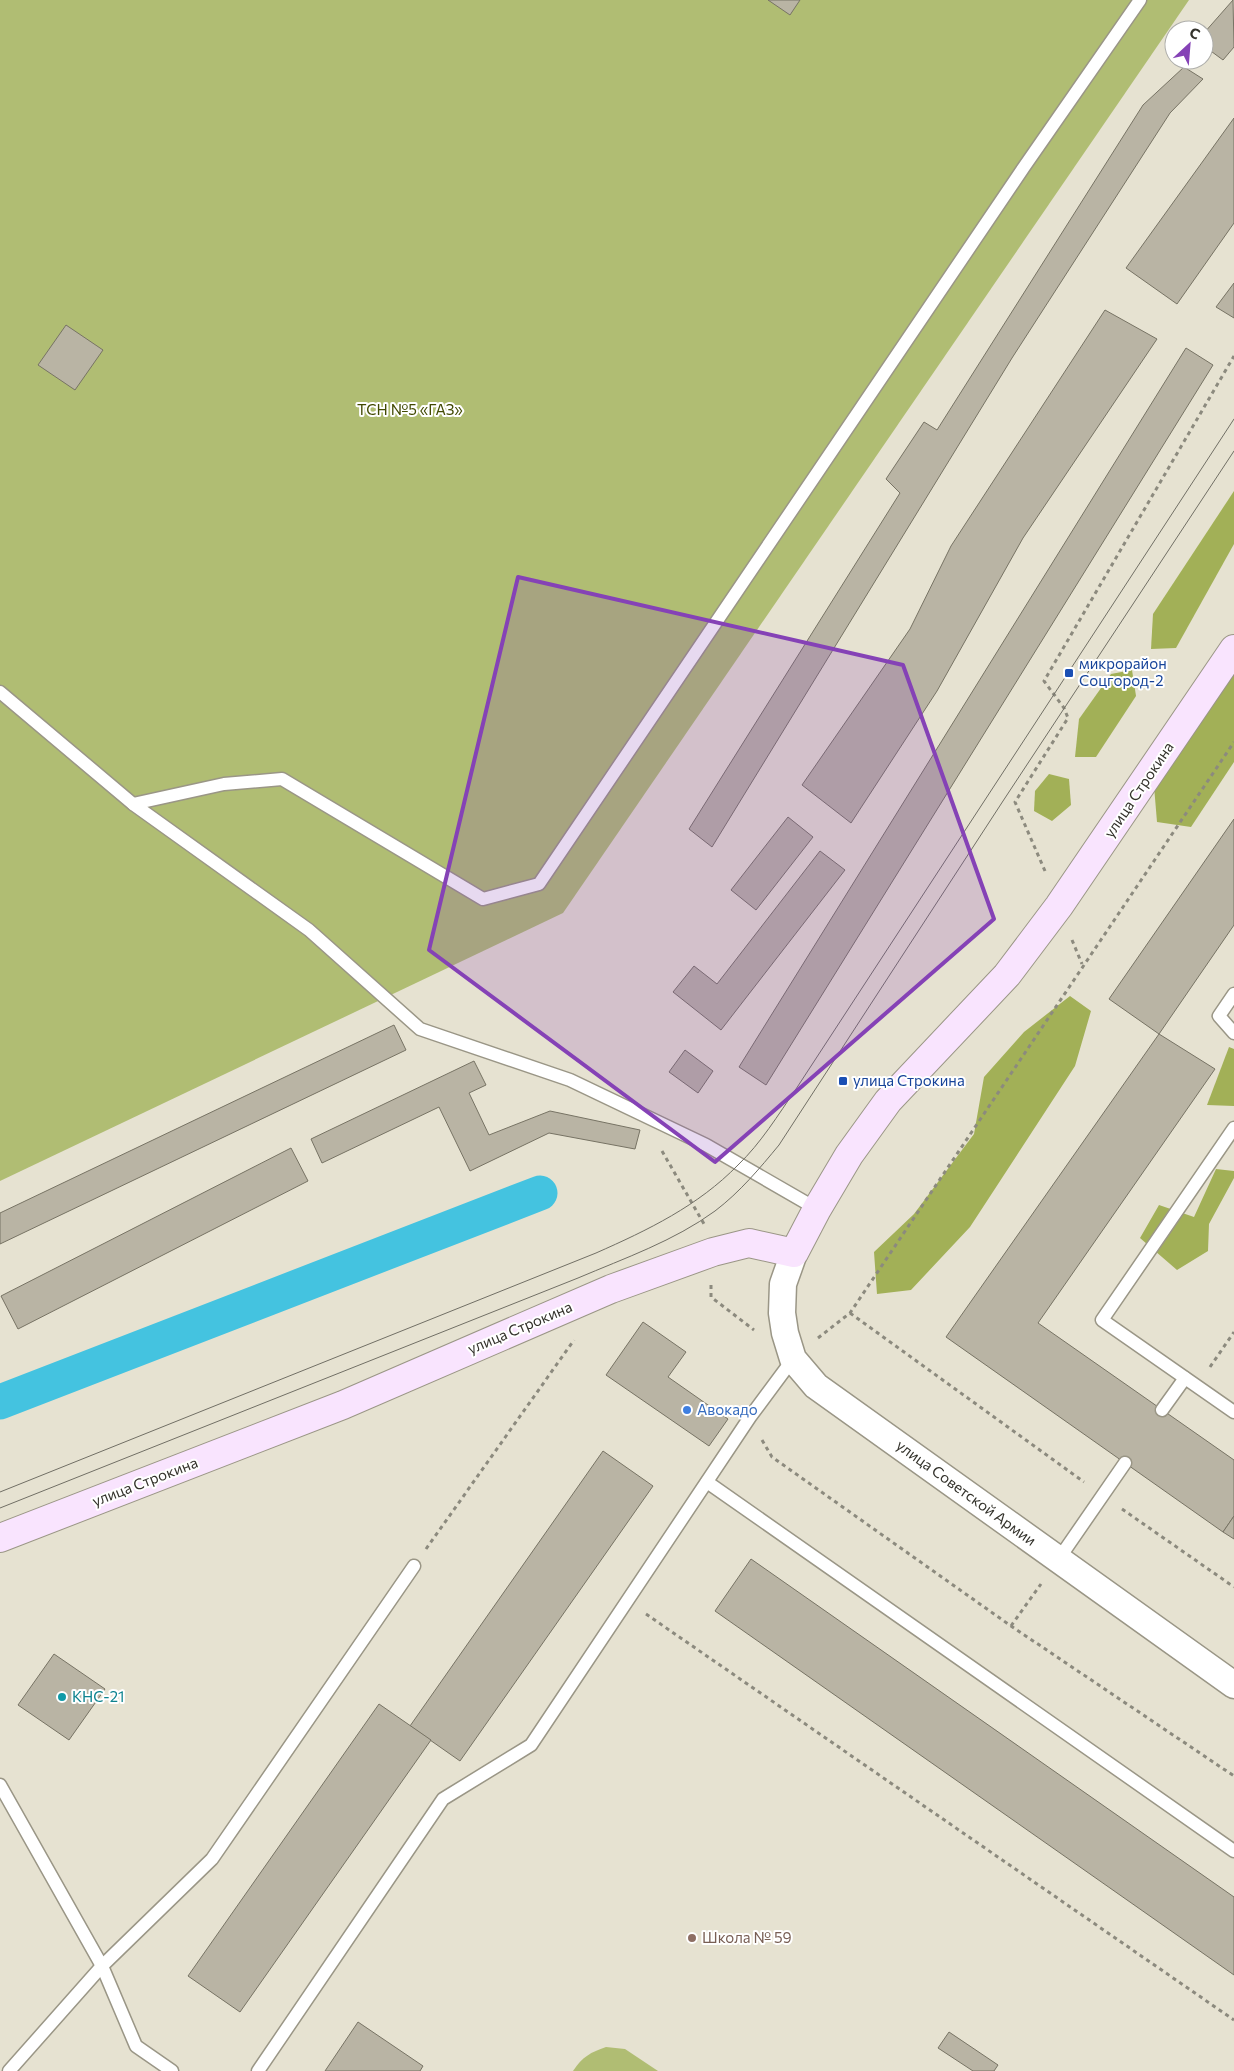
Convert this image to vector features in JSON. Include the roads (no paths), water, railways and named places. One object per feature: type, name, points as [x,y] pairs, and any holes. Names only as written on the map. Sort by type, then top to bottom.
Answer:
[{"type":"street","name":"улица Строкина","points":[[0,1538],[343,1404],[611,1289],[713,1252],[749,1243],[794,1253],[816,1209],[848,1155],[888,1101],[1007,975],[1069,894],[1234,649]]},
{"type":"street","name":"улица Советской Армии","points":[[794,1253],[784,1284],[782,1313],[785,1333],[794,1359],[816,1386],[1234,1685]]},
{"type":"lane","points":[[133,804],[224,784],[282,779],[483,899],[539,884],[1018,176],[1140,0]]},
{"type":"lane","points":[[0,692],[133,804],[309,930],[420,1029],[570,1080],[706,1145],[816,1209]]},
{"type":"lane","points":[[1234,994],[1219,1016],[1234,1033]]},
{"type":"lane","points":[[1234,1128],[1102,1320],[1234,1412]]},
{"type":"lane","points":[[258,2071],[443,1799],[531,1745],[750,1418],[794,1359]]},
{"type":"lane","points":[[1162,1410],[1185,1378]]},
{"type":"lane","points":[[1058,1560],[1125,1463]]},
{"type":"lane","points":[[707,1482],[1234,1851]]},
{"type":"lane","points":[[9,2071],[102,1966],[212,1859],[414,1566]]},
{"type":"lane","points":[[0,1784],[102,1966],[136,2046],[172,2071]]},
{"type":"waterway","points":[[0,1402],[540,1193]]},
{"type":"tram line","points":[[0,1492],[596,1253],[671,1216],[723,1180],[754,1148],[796,1089],[1234,419]]},
{"type":"tram line","points":[[0,1508],[631,1256],[683,1231],[724,1204],[749,1180],[779,1145],[1234,451]]},
{"type":"place","name":"микрорайон Соцгород-2","points":[[1069,673]]},
{"type":"place","name":"улица Строкина","points":[[843,1081]]},
{"type":"place","name":"Авокадо","points":[[687,1410]]},
{"type":"place","name":"КНС-21","points":[[62,1697]]},
{"type":"place","name":"Школа № 59","points":[[692,1938]]},
{"type":"park label","name":"ТСН №5 «ГАЗ»","points":[[410,410]]}]
